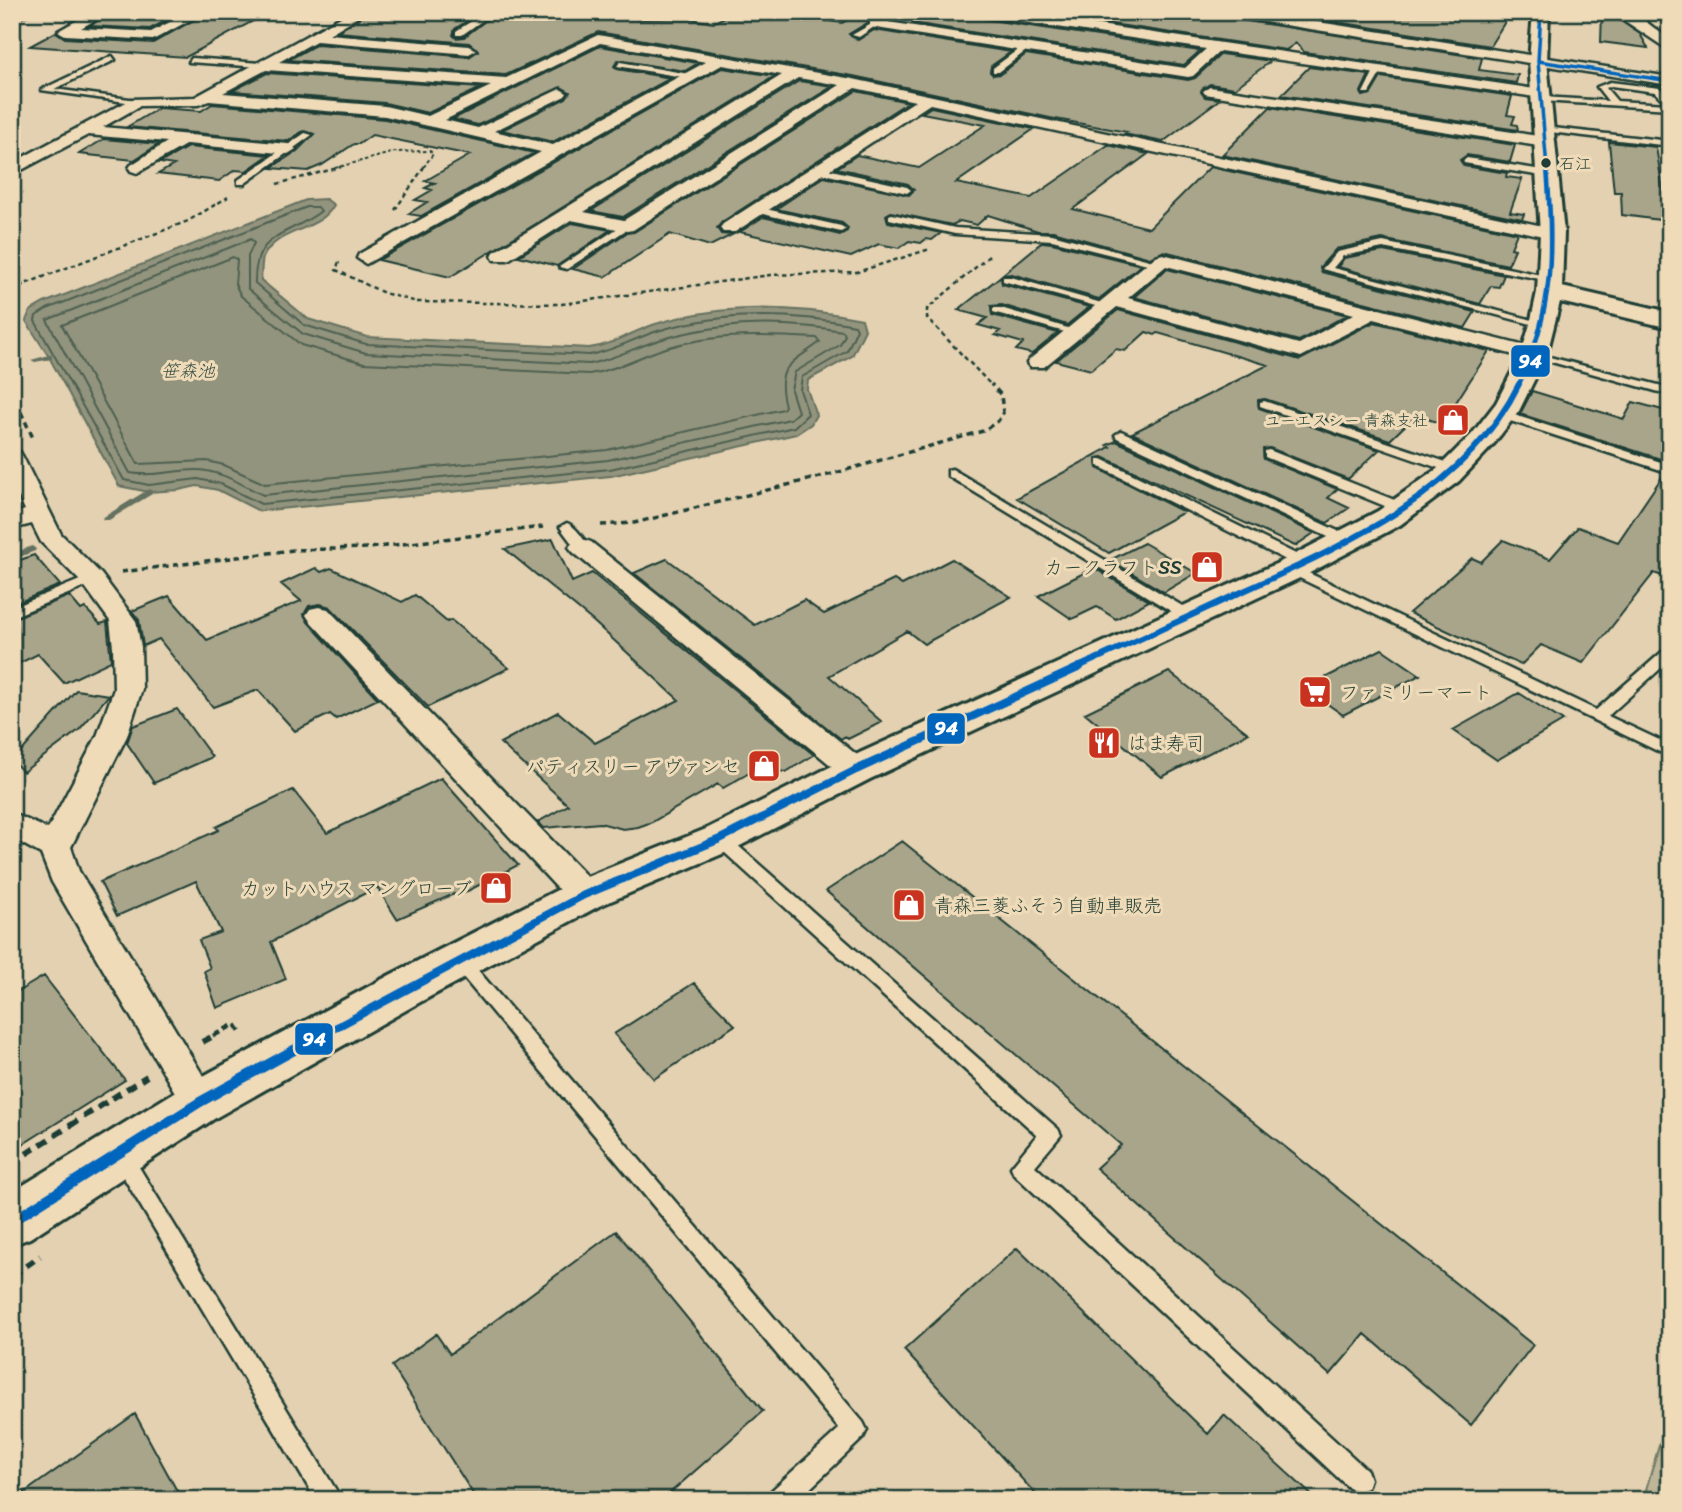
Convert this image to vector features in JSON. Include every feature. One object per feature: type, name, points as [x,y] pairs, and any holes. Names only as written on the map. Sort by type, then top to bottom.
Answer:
[{"type":"main road","points":[[12,1221],[200,1102],[584,894],[720,839],[856,770],[1297,566],[1402,509],[1454,469],[1509,405],[1544,312],[1552,233],[1543,116],[1541,12]]},
{"type":"main road","points":[[1544,312],[1670,320]]},
{"type":"street","points":[[103,12],[65,32],[153,36],[199,12]]},
{"type":"street","points":[[12,170],[137,102],[198,101],[360,12]]},
{"type":"street","points":[[639,12],[684,12]]},
{"type":"street","points":[[876,24],[896,12]]},
{"type":"street","points":[[983,12],[1378,71],[1543,116]]},
{"type":"street","points":[[1227,12],[1543,116]]},
{"type":"street","points":[[1627,12],[1627,16],[1640,26],[1667,42]]},
{"type":"street","points":[[876,24],[1188,73],[1216,47]]},
{"type":"street","points":[[312,37],[469,50]]},
{"type":"street","points":[[431,121],[598,39],[853,83],[1552,233]]},
{"type":"street","points":[[366,258],[720,60]]},
{"type":"street","points":[[260,65],[510,83]]},
{"type":"street","points":[[501,256],[797,72]]},
{"type":"street","points":[[1210,90],[1543,116],[1670,81]]},
{"type":"street","points":[[569,214],[627,226],[853,83]]},
{"type":"street","points":[[479,132],[560,93]]},
{"type":"street","points":[[206,96],[385,111],[555,150]]},
{"type":"street","points":[[729,228],[928,99]]},
{"type":"street","points":[[85,130],[288,149]]},
{"type":"street","points":[[137,168],[184,139]]},
{"type":"street","points":[[1037,363],[1163,260],[1371,313],[1544,312]]},
{"type":"street","points":[[1111,303],[1301,351],[1371,313]]},
{"type":"street","points":[[12,457],[26,518],[104,576],[123,621],[127,647],[128,689],[112,736],[55,847],[63,873],[200,1102]]},
{"type":"street","points":[[575,537],[856,770]]},
{"type":"street","points":[[319,615],[584,894]]},
{"type":"street","points":[[12,824],[55,847]]},
{"type":"lane","points":[[12,18],[29,12]]},
{"type":"lane","points":[[458,33],[491,12]]},
{"type":"lane","points":[[856,35],[876,24]]},
{"type":"lane","points":[[996,70],[1027,47]]},
{"type":"lane","points":[[112,58],[45,90],[137,102]]},
{"type":"lane","points":[[192,60],[260,65]]},
{"type":"lane","points":[[620,64],[690,76]]},
{"type":"lane","points":[[1366,92],[1378,71]]},
{"type":"lane","points":[[1614,103],[1601,87],[1610,83],[1657,90],[1670,105]]},
{"type":"lane","points":[[1467,161],[1543,116],[1614,103],[1670,105]]},
{"type":"lane","points":[[1543,116],[1670,144]]},
{"type":"lane","points":[[242,182],[308,135]]},
{"type":"lane","points":[[818,170],[907,190]]},
{"type":"lane","points":[[757,210],[841,229]]},
{"type":"lane","points":[[892,217],[955,231],[1052,237],[1159,264]]},
{"type":"lane","points":[[564,267],[627,226]]},
{"type":"lane","points":[[1544,312],[1327,269],[1340,254],[1383,245],[1544,312],[1670,392]]},
{"type":"lane","points":[[1007,279],[1111,303]]},
{"type":"lane","points":[[997,310],[1076,332]]},
{"type":"lane","points":[[1264,404],[1454,469]]},
{"type":"lane","points":[[1502,415],[1670,469]]},
{"type":"lane","points":[[1121,435],[1346,540]]},
{"type":"lane","points":[[1269,454],[1402,509]]},
{"type":"lane","points":[[1102,463],[1297,566],[1670,752]]},
{"type":"lane","points":[[952,473],[1189,616]]},
{"type":"lane","points":[[12,613],[104,576]]},
{"type":"lane","points":[[1598,718],[1667,655]]},
{"type":"lane","points":[[720,839],[1051,1135],[1021,1167],[1358,1479]]},
{"type":"lane","points":[[459,960],[855,1430],[780,1500]]},
{"type":"lane","points":[[120,1153],[330,1500]]},
{"type":"path","points":[[271,186],[395,152],[430,151],[433,154],[392,215]]},
{"type":"path","points":[[12,289],[188,221],[208,207],[236,195]]},
{"type":"path","points":[[343,257],[336,270],[348,278],[417,302],[562,304],[771,275],[857,272],[936,247]]},
{"type":"path","points":[[104,576],[293,550],[369,548],[535,528],[575,537],[832,474],[983,431],[1004,415],[1005,407],[1001,395],[927,318],[927,309],[989,256],[986,250]]},
{"type":"path","points":[[12,1163],[174,1059],[235,1024]]},
{"type":"shaded area","points":[[1670,1408],[1670,1500],[1643,1500]]},
{"type":"water","name":"笹森池","points":[[326,199],[334,205],[327,214],[287,235],[269,248],[262,260],[261,280],[308,319],[367,337],[589,348],[683,317],[709,312],[760,309],[812,311],[862,319],[865,330],[852,356],[808,380],[807,389],[816,415],[811,424],[796,434],[611,476],[259,511],[218,490],[197,486],[149,492],[119,486],[49,357],[26,321],[30,311],[44,303],[306,200]]},
{"type":"building","points":[[112,12],[183,12],[150,29],[90,26]]},
{"type":"building","points":[[208,12],[270,12],[186,57],[30,46],[56,32],[65,38],[153,43]]},
{"type":"building","points":[[369,12],[481,12],[455,29],[453,35],[456,38],[464,37],[497,12],[587,12],[639,19],[686,18],[713,23],[734,12],[768,12],[842,23],[856,15],[870,18],[867,23],[849,34],[858,40],[874,30],[1011,52],[991,66],[990,72],[993,75],[1001,74],[1026,54],[1188,80],[1195,78],[1221,54],[1271,61],[1235,88],[1210,84],[1202,89],[1205,97],[1220,99],[1163,142],[1124,134],[1127,132],[853,76],[598,32],[506,75],[288,60],[317,44],[469,57],[478,51],[469,43],[337,32]]},
{"type":"building","points":[[913,12],[974,12],[983,19],[1200,51],[1184,65],[912,23]]},
{"type":"building","points":[[1031,12],[1179,12],[1222,17],[1482,58],[1479,70],[1518,75],[1516,83],[1304,52],[1296,43],[1286,50]]},
{"type":"building","points":[[1273,12],[1511,12],[1490,46]]},
{"type":"building","points":[[1602,12],[1618,12],[1621,21],[1640,34],[1648,48],[1601,42]]},
{"type":"building","points":[[600,46],[698,63],[685,71],[618,60],[614,66],[617,69],[671,78],[553,142],[502,130],[566,98],[570,92],[561,87],[478,125],[453,119]]},
{"type":"building","points":[[1309,67],[1369,75],[1361,92],[1363,96],[1371,94],[1381,77],[1512,96],[1507,115],[1515,116],[1512,124],[1517,125],[1518,130],[1281,95]]},
{"type":"building","points":[[722,68],[775,76],[450,277],[379,260]]},
{"type":"building","points":[[267,73],[481,88],[428,113],[385,103],[232,91]]},
{"type":"building","points":[[799,81],[833,86],[623,217],[591,211]]},
{"type":"building","points":[[856,91],[908,102],[722,222],[717,228],[721,234],[732,235],[710,246],[670,234],[605,277],[573,269],[626,233],[634,232]]},
{"type":"building","points":[[212,104],[385,119],[534,153],[421,216],[408,214],[427,202],[415,200],[432,190],[425,188],[435,183],[425,181],[470,155],[372,135],[308,171],[271,168],[297,151],[314,134],[303,131],[288,141],[127,127],[159,108],[201,111]]},
{"type":"building","points":[[931,107],[1034,129],[956,183],[1031,198],[1108,145],[1148,154],[1073,209],[1149,228],[1210,167],[1517,233],[1511,248],[1515,249],[1508,265],[1382,239],[1336,249],[1320,267],[1321,272],[1475,312],[1465,328],[1164,251],[1150,258],[1053,231],[1038,231],[988,215],[977,225],[960,221],[952,225],[891,212],[886,215],[888,222],[941,233],[932,240],[926,239],[921,243],[909,241],[899,248],[879,244],[851,257],[740,232],[763,217],[840,235],[847,231],[848,228],[842,223],[776,209],[824,177],[909,195],[914,190],[908,184],[837,168],[857,155],[919,168],[985,125],[922,113]]},
{"type":"building","points":[[1270,107],[1515,145],[1510,162],[1467,155],[1460,160],[1464,166],[1507,173],[1506,177],[1522,179],[1510,212],[1524,214],[1522,219],[1222,155]]},
{"type":"building","points":[[104,139],[159,144],[134,160],[79,154]]},
{"type":"building","points":[[1609,142],[1656,147],[1668,221],[1622,215],[1621,192],[1614,192]]},
{"type":"building","points":[[188,147],[269,155],[246,171],[235,170],[219,181],[158,174],[174,165],[160,163]]},
{"type":"building","points":[[572,223],[610,230],[557,266],[519,256]]},
{"type":"building","points":[[1042,242],[1141,265],[1099,299],[1012,274],[1002,275]]},
{"type":"building","points":[[1383,251],[1504,275],[1499,287],[1491,286],[1480,304],[1338,267],[1344,258]]},
{"type":"building","points":[[1167,269],[1347,315],[1299,341],[1134,297]]},
{"type":"building","points":[[1001,276],[1002,284],[1089,307],[1067,325],[1002,305],[991,306],[992,315],[1058,333],[1032,354],[1016,350],[1023,343],[995,335],[1000,331],[978,325],[987,318],[958,310]]},
{"type":"building","points":[[1118,310],[1300,360],[1374,322],[1489,351],[1442,424],[1416,415],[1390,440],[1265,399],[1258,400],[1259,408],[1379,450],[1348,479],[1270,448],[1263,449],[1264,459],[1337,489],[1328,498],[1349,508],[1327,523],[1132,433],[1268,365],[1158,333],[1155,335],[1146,332],[1125,351],[1116,349],[1091,370],[1056,361]]},
{"type":"building","points":[[1532,391],[1624,419],[1633,402],[1670,412],[1670,462],[1520,414]]},
{"type":"building","points":[[1116,441],[1314,533],[1295,546],[1103,457],[1096,458],[1097,468],[1184,512],[1109,553],[1017,498],[1110,447],[1107,445]]},
{"type":"building","points":[[1664,474],[1670,475],[1670,579],[1654,573],[1583,663],[1541,645],[1521,665],[1409,613],[1472,558],[1481,562],[1503,540],[1550,559],[1578,527],[1618,542]]},
{"type":"building","points":[[553,539],[572,582],[592,573],[814,755],[786,772],[756,769],[723,788],[718,784],[652,822],[638,827],[623,829],[600,823],[544,828],[538,822],[568,805],[500,743],[558,712],[595,743],[679,700],[594,622],[505,549]]},
{"type":"building","points":[[1144,543],[1196,573],[1164,592],[1110,560]]},
{"type":"building","points":[[34,555],[60,585],[12,605],[12,563]]},
{"type":"building","points":[[667,559],[755,625],[804,600],[824,614],[894,580],[902,585],[952,559],[1011,597],[924,644],[907,631],[829,676],[882,722],[848,739],[845,736],[841,739],[634,573]]},
{"type":"building","points":[[316,568],[321,572],[331,568],[402,602],[415,595],[447,622],[451,620],[509,668],[428,707],[330,607],[320,604],[309,606],[304,614],[308,622],[378,699],[336,719],[330,714],[295,731],[258,690],[213,707],[159,639],[143,646],[139,620],[132,611],[169,596],[207,640],[301,601],[281,584]]},
{"type":"building","points":[[1094,568],[1149,601],[1116,619],[1097,607],[1072,619],[1038,596]]},
{"type":"building","points":[[69,596],[81,610],[85,608],[100,624],[107,622],[111,661],[64,683],[38,654],[12,667],[12,619]]},
{"type":"building","points":[[1382,649],[1420,675],[1343,715],[1305,688]]},
{"type":"building","points":[[1169,672],[1248,733],[1162,777],[1085,713]]},
{"type":"building","points":[[76,690],[109,695],[79,730],[23,772],[13,761]]},
{"type":"building","points":[[1519,693],[1563,721],[1497,760],[1453,730]]},
{"type":"building","points":[[177,709],[212,757],[154,783],[127,743],[133,726]]},
{"type":"building","points":[[441,778],[518,865],[456,897],[454,894],[397,919],[377,887],[271,942],[286,979],[217,1008],[204,971],[210,968],[199,940],[221,932],[196,881],[117,916],[100,882],[219,830],[216,827],[293,790],[327,833]]},
{"type":"building","points":[[902,841],[1533,1345],[1471,1425],[1365,1334],[1330,1375],[1096,1168],[1121,1145],[826,891]]},
{"type":"building","points":[[44,976],[125,1080],[12,1151],[12,995]]},
{"type":"building","points":[[694,983],[735,1025],[654,1079],[614,1034]]},
{"type":"building","points":[[616,1231],[763,1411],[662,1500],[477,1500],[392,1366],[436,1334],[450,1354]]},
{"type":"building","points":[[1017,1248],[1208,1434],[1224,1415],[1317,1500],[1041,1500],[904,1350]]},
{"type":"building","points":[[135,1414],[182,1500],[14,1500]]},
{"type":"waterway","points":[[35,360],[49,357]]},
{"type":"waterway","points":[[106,518],[149,492]]},
{"type":"waterway","points":[[12,557],[32,549]]},
{"type":"transit line","name":"94","points":[[12,1221],[200,1102],[406,988],[584,895],[720,839],[856,770],[1292,569],[1389,518],[1448,475],[1482,440],[1509,405],[1534,354],[1543,324],[1549,292],[1552,233],[1538,61],[1541,12]]},
{"type":"transit line","name":"94","points":[[1538,61],[1670,81]]},
{"type":"place","name":"石江","points":[[1546,163]]},
{"type":"place","name":"ユーエスシー 青森支社","points":[[1453,420]]},
{"type":"place","name":"カークラフトSS","points":[[1207,567]]},
{"type":"place","name":"ファミリーマート","points":[[1315,692]]},
{"type":"place","name":"はま寿司","points":[[1104,743]]},
{"type":"place","name":"パティスリー アヴァンセ","points":[[764,766]]},
{"type":"place","name":"カットハウス マングローブ","points":[[496,888]]},
{"type":"place","name":"青森三菱ふそう自動車販売","points":[[909,905]]}]
